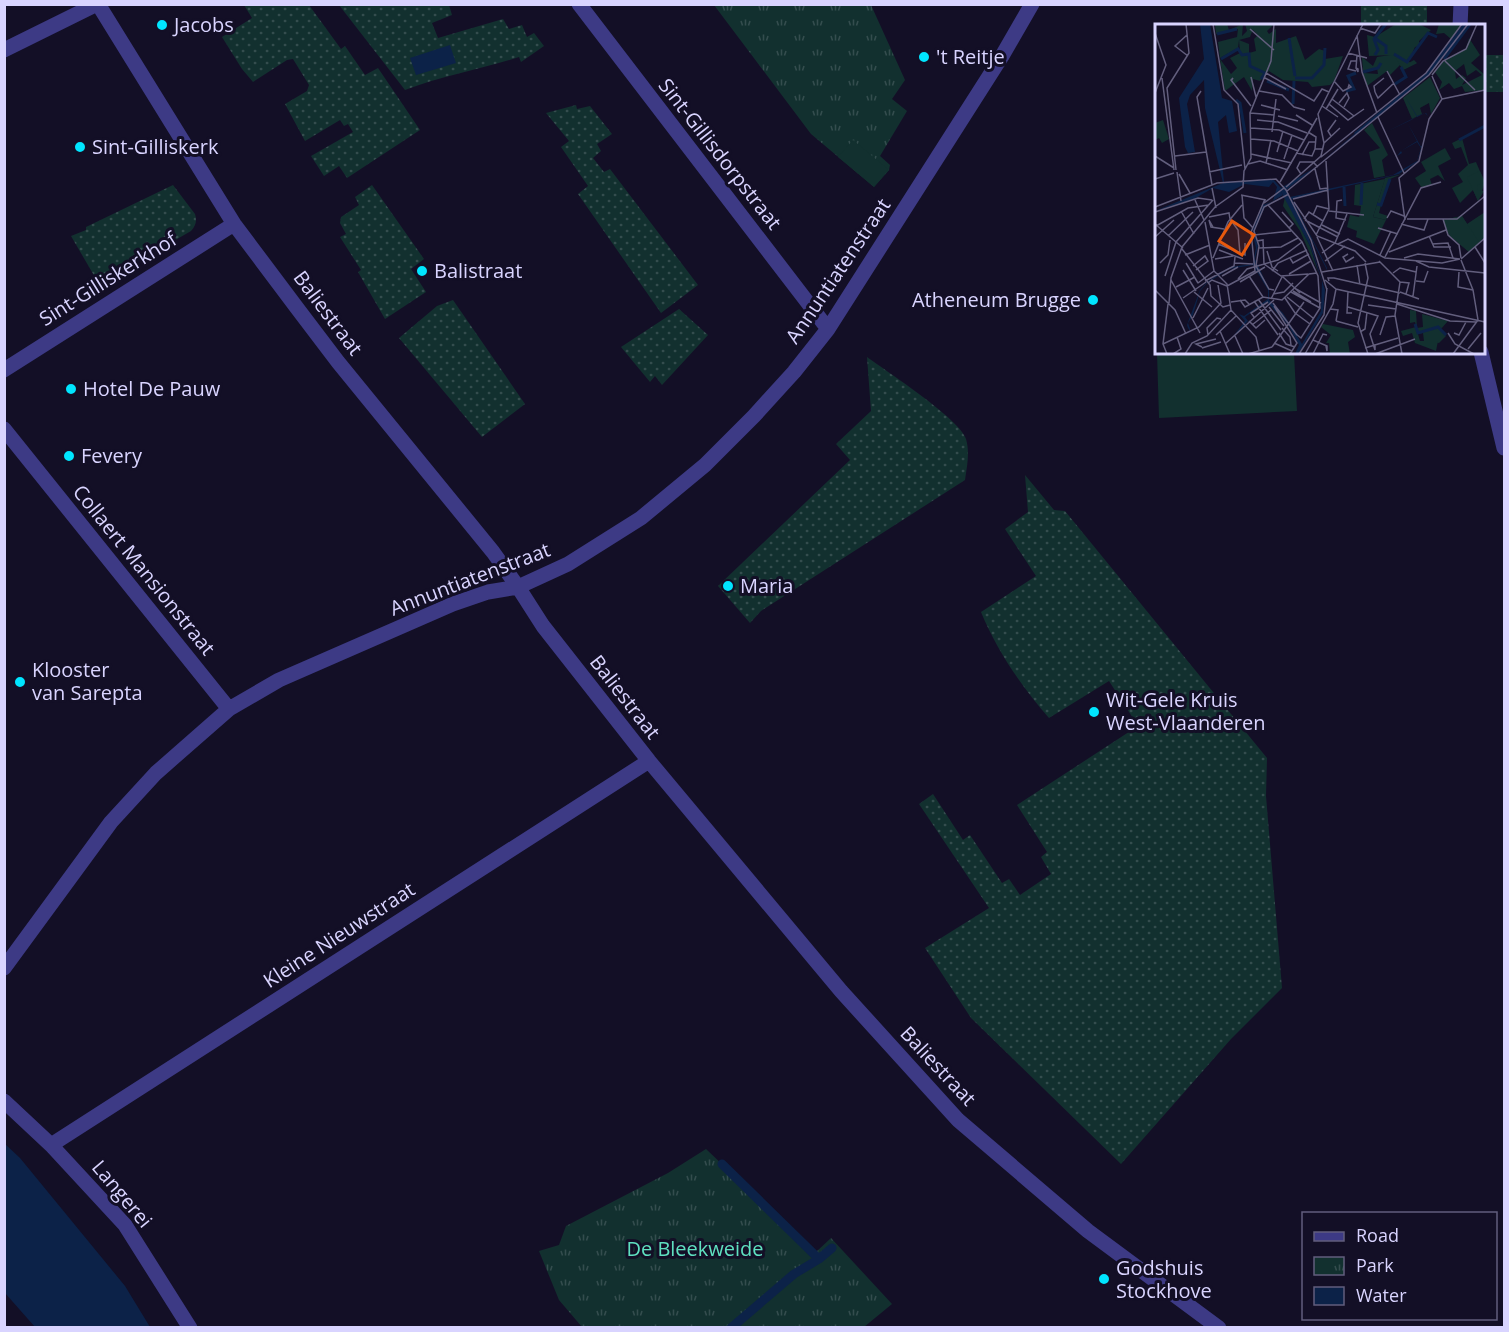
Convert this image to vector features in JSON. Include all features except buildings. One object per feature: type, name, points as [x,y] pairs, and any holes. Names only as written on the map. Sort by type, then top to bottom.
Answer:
[{"type":"street","points":[[4,50],[98,4]]},
{"type":"street","name":"Baliestraat","points":[[98,4],[234,224],[338,362],[480,536],[518,587],[543,626],[649,761],[841,991],[958,1120],[1088,1231],[1219,1328]]},
{"type":"street","name":"Sint-Gillisdorpstraat","points":[[579,4],[828,329]]},
{"type":"street","name":"Annuntiatenstraat","points":[[4,968],[111,822],[156,773],[229,709],[279,680],[453,604],[488,592],[518,587],[568,564],[606,541],[673,493],[705,465],[794,372],[828,329],[1002,56],[1032,4]]},
{"type":"street","points":[[1460,24],[1461,4]]},
{"type":"street","name":"Sint-Gilliskerkhof","points":[[4,370],[234,224]]},
{"type":"street","points":[[1481,354],[1504,448]]},
{"type":"street","name":"Collaert Mansionstraat","points":[[4,429],[229,709]]},
{"type":"street","name":"Kleine Nieuwstraat","points":[[51,1145],[649,761]]},
{"type":"street","name":"Langerei","points":[[4,1101],[51,1145],[125,1225],[190,1328]]},
{"type":"green space","points":[[244,5],[309,5],[341,49],[345,46],[365,75],[378,68],[420,130],[347,178],[339,166],[324,176],[311,156],[353,132],[348,124],[344,126],[340,120],[305,141],[285,104],[307,91],[309,85],[293,59],[287,60],[253,82],[222,37],[252,18]]},
{"type":"green space","points":[[339,5],[449,5],[452,15],[432,23],[438,38],[503,19],[509,29],[522,25],[527,37],[534,33],[544,46],[521,62],[519,57],[405,90]]},
{"type":"green space","points":[[714,5],[871,5],[905,80],[892,99],[907,111],[880,156],[890,165],[889,170],[874,187],[811,134]]},
{"type":"green space","points":[[1361,5],[1427,5],[1427,24],[1361,24]]},
{"type":"green space","points":[[1486,55],[1504,55],[1504,92],[1485,92]]},
{"type":"green space","points":[[576,105],[577,109],[590,106],[612,134],[597,144],[601,151],[593,158],[604,172],[610,169],[698,285],[661,313],[578,194],[588,186],[561,147],[569,141],[546,113]]},
{"type":"green space","points":[[853,140],[889,170],[874,187],[838,157]]},
{"type":"green space","points":[[173,185],[195,214],[196,223],[193,229],[99,284],[71,236]]},
{"type":"green space","points":[[372,185],[424,259],[411,269],[426,292],[385,319],[358,272],[361,270],[340,237],[346,234],[340,223],[341,217],[359,205],[355,197]]},
{"type":"green space","points":[[453,300],[525,404],[482,437],[399,338],[437,306]]},
{"type":"green space","points":[[679,309],[708,335],[662,385],[655,376],[650,382],[621,347]]},
{"type":"green space","points":[[1157,354],[1294,354],[1297,411],[1159,418]]},
{"type":"green space","points":[[867,357],[937,408],[961,430],[968,449],[965,480],[761,611],[750,623],[718,586],[850,460],[836,444],[871,411]]},
{"type":"green space","points":[[1025,475],[1054,510],[1065,511],[1267,758],[1266,796],[1282,988],[1231,1039],[1121,1164],[971,1018],[925,948],[989,908],[919,804],[933,794],[963,840],[970,835],[1002,883],[1009,879],[1020,895],[1051,874],[1041,857],[1047,852],[1017,805],[1138,726],[1109,681],[1049,718],[1011,668],[987,626],[981,612],[1036,576],[1005,529],[1028,512]]},
{"type":"green space","name":"De Bleekweide","points":[[706,1149],[815,1253],[831,1238],[892,1304],[864,1327],[582,1327],[559,1300],[539,1251],[559,1245],[566,1226],[668,1173]]},
{"type":"water","points":[[450,45],[456,63],[416,75],[410,58]]},
{"type":"water","points":[[4,1143],[20,1158],[125,1286],[150,1327],[35,1327],[5,1293]]},
{"type":"waterway","points":[[722,1164],[819,1259]]},
{"type":"waterway","points":[[731,1328],[794,1274],[832,1248]]},
{"type":"place","name":"Jacobs","points":[[162,25]]},
{"type":"place","name":"'t Reitje","points":[[924,57]]},
{"type":"place","name":"Sint-Gilliskerk","points":[[80,147]]},
{"type":"place","name":"Balistraat","points":[[422,271]]},
{"type":"place","name":"Atheneum Brugge","points":[[1093,300]]},
{"type":"place","name":"Hotel De Pauw","points":[[71,389]]},
{"type":"place","name":"Fevery","points":[[69,456]]},
{"type":"place","name":"Maria","points":[[728,586]]},
{"type":"place","name":"Klooster van Sarepta","points":[[20,682]]},
{"type":"place","name":"Wit-Gele Kruis West-Vlaanderen","points":[[1094,712]]},
{"type":"place","name":"Godshuis Stockhove","points":[[1104,1279]]}]
